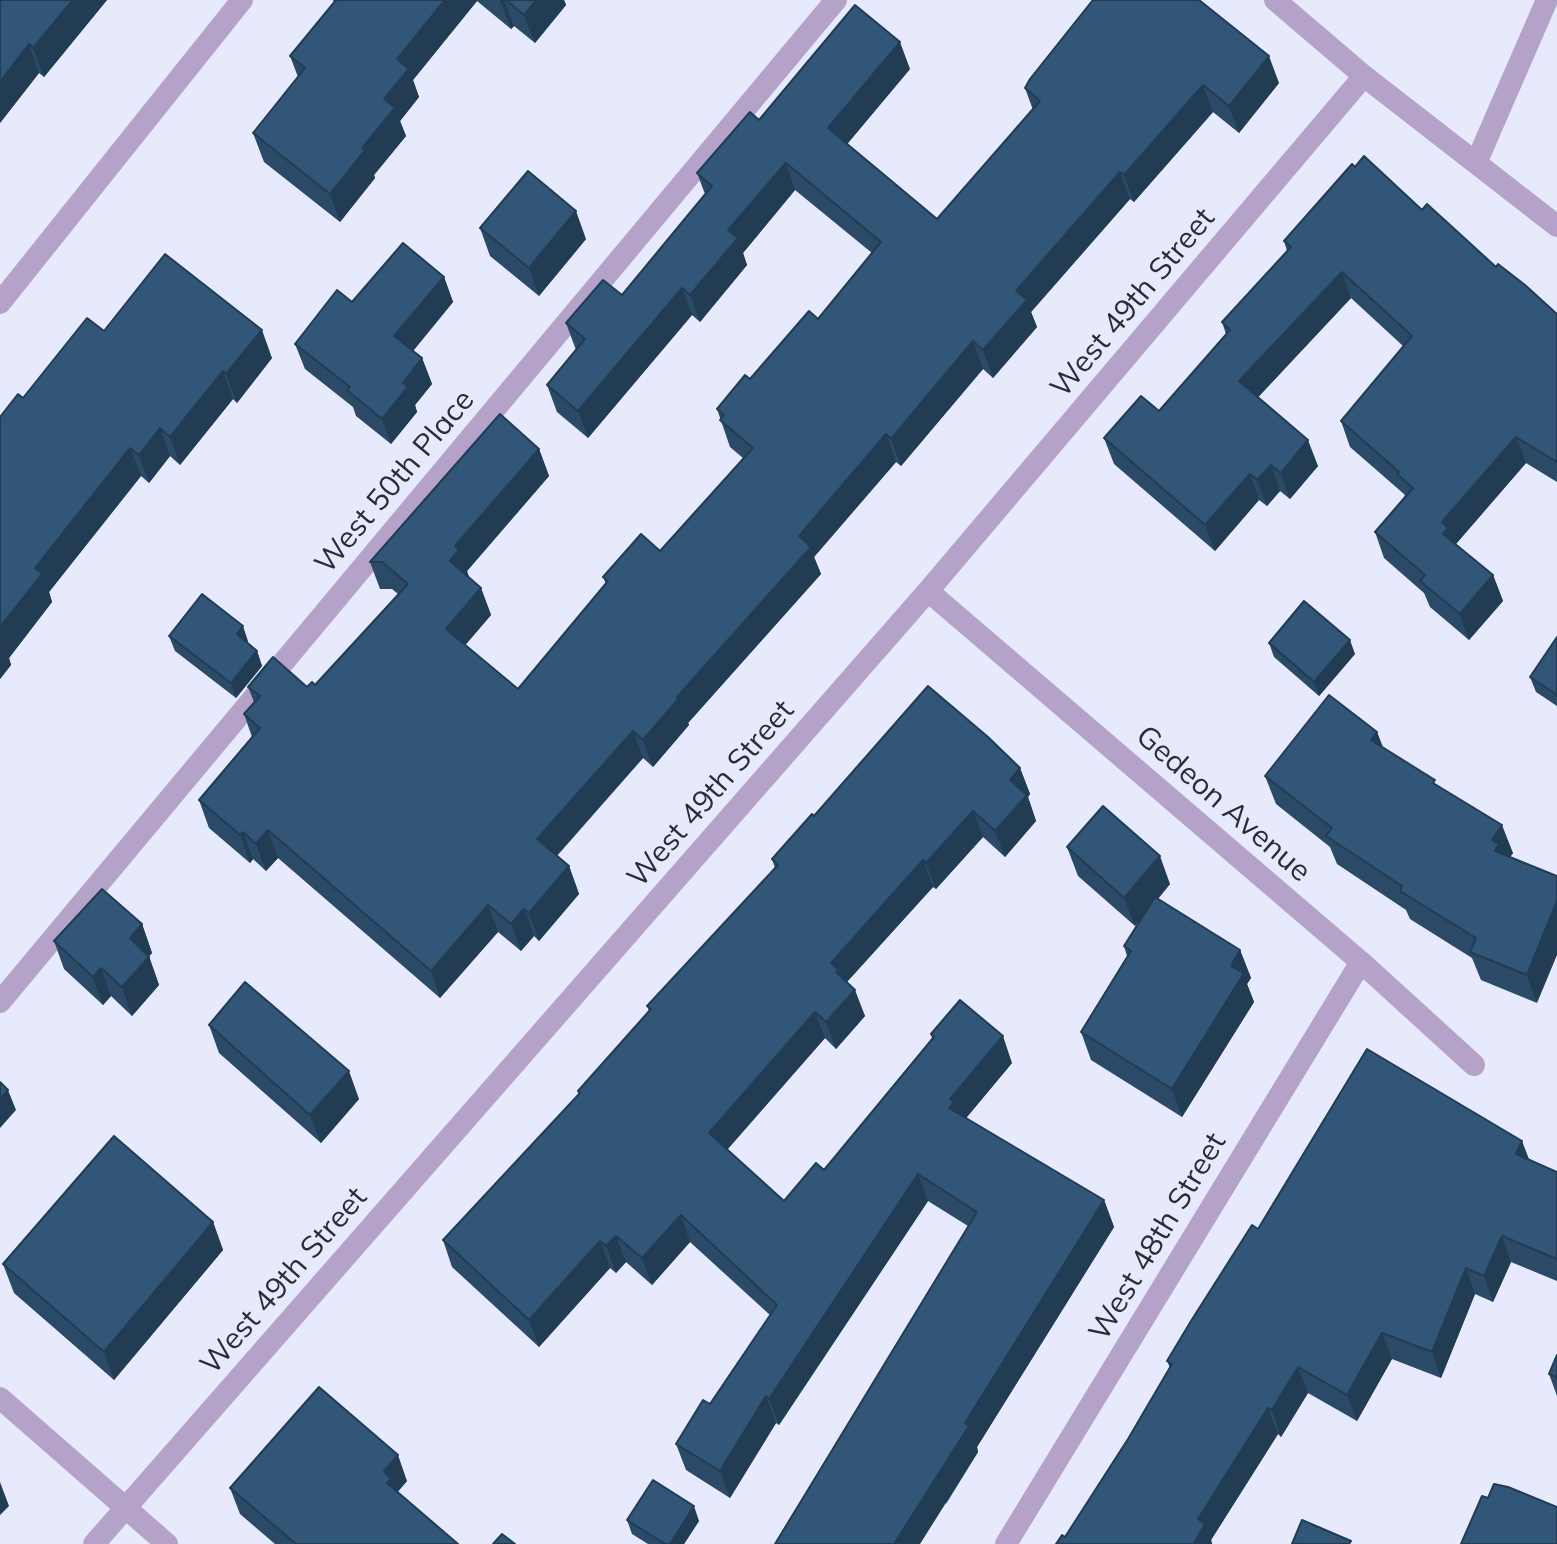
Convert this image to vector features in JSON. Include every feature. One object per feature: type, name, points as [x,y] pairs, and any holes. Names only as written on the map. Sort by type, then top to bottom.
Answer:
[{"type":"street","points":[[0,303],[242,0]]},
{"type":"street","name":"West 50th Place","points":[[0,1002],[836,0]]},
{"type":"street","points":[[1275,0],[1364,76],[1557,226]]},
{"type":"street","points":[[1476,163],[1547,0]]},
{"type":"street","name":"West 49th Street","points":[[94,1544],[928,591],[1364,76]]},
{"type":"street","name":"Gedeon Avenue","points":[[928,591],[1361,962],[1474,1065]]},
{"type":"street","name":"West 48th Street","points":[[1006,1544],[1361,962]]},
{"type":"street","points":[[0,1398],[167,1544]]},
{"type":"building","points":[[0,0],[73,0],[33,48],[29,44],[0,82]]},
{"type":"building","points":[[336,0],[445,0],[397,59],[409,69],[384,99],[395,108],[330,194],[253,133],[305,68],[290,56]]},
{"type":"building","points":[[506,0],[536,0],[524,15]]},
{"type":"building","points":[[1093,0],[1199,0],[1269,56],[1229,106],[1203,85],[1124,175],[1120,172],[1016,291],[1027,300],[983,350],[973,341],[891,439],[886,434],[799,536],[811,547],[677,697],[643,740],[633,731],[537,839],[569,866],[529,913],[524,909],[511,924],[488,905],[431,971],[268,830],[256,844],[243,832],[240,835],[199,800],[260,728],[244,714],[260,696],[248,687],[273,657],[307,687],[312,682],[315,685],[408,584],[382,562],[370,562],[500,414],[539,449],[455,546],[459,550],[450,561],[481,588],[446,629],[518,689],[608,581],[603,577],[641,534],[660,551],[753,448],[720,420],[724,415],[717,409],[745,375],[750,379],[809,311],[818,319],[881,242],[786,163],[728,230],[738,238],[690,295],[682,288],[578,411],[547,385],[585,339],[566,323],[603,280],[622,295],[712,186],[697,173],[750,112],[759,120],[855,5],[900,42],[828,128],[937,219],[1040,101],[1025,88]]},
{"type":"building","points":[[1364,156],[1422,210],[1427,204],[1496,267],[1498,264],[1557,314],[1557,462],[1516,437],[1442,522],[1448,528],[1443,534],[1493,575],[1460,614],[1420,581],[1425,575],[1375,532],[1413,488],[1341,421],[1412,336],[1342,272],[1239,381],[1308,440],[1281,473],[1271,465],[1257,480],[1250,474],[1205,525],[1104,438],[1141,396],[1159,411],[1230,330],[1222,322],[1291,247],[1284,241],[1352,164],[1355,167]]},
{"type":"building","points":[[528,171],[576,211],[529,268],[480,228]]},
{"type":"building","points":[[403,243],[444,277],[394,336],[422,358],[403,383],[408,387],[382,419],[347,390],[350,387],[295,344],[337,290],[352,302]]},
{"type":"building","points":[[165,254],[262,330],[226,374],[223,371],[170,437],[160,428],[139,455],[130,448],[35,568],[42,574],[0,627],[0,417],[18,394],[23,398],[87,318],[104,331]]},
{"type":"building","points":[[202,594],[243,626],[237,634],[257,651],[231,683],[169,636]]},
{"type":"building","points":[[1304,601],[1350,640],[1314,682],[1269,643]]},
{"type":"building","points":[[1557,637],[1557,695],[1530,677]]},
{"type":"building","points":[[928,686],[1020,768],[1010,780],[1027,795],[995,831],[973,811],[926,863],[923,860],[831,963],[855,990],[826,1022],[815,1012],[709,1133],[784,1201],[816,1163],[824,1170],[934,1037],[931,1034],[960,1000],[1003,1036],[950,1099],[954,1102],[949,1108],[1104,1200],[965,1423],[969,1426],[894,1544],[775,1544],[977,1212],[918,1174],[769,1399],[766,1396],[720,1471],[676,1444],[703,1400],[710,1404],[777,1305],[681,1215],[642,1258],[616,1236],[606,1246],[600,1241],[529,1320],[443,1240],[580,1093],[578,1091],[651,1009],[647,1006],[778,865],[772,859]]},
{"type":"building","points":[[1329,695],[1377,732],[1371,740],[1502,825],[1492,840],[1499,844],[1495,851],[1557,876],[1557,901],[1527,975],[1470,952],[1476,938],[1400,891],[1402,886],[1326,836],[1332,828],[1265,776]]},
{"type":"building","points":[[1103,806],[1160,856],[1124,898],[1067,847]]},
{"type":"building","points":[[102,889],[142,924],[130,938],[149,957],[122,987],[101,968],[93,977],[54,941]]},
{"type":"building","points":[[1155,897],[1240,950],[1231,966],[1244,973],[1172,1089],[1081,1032],[1131,951],[1124,946]]},
{"type":"building","points":[[245,982],[349,1071],[310,1115],[209,1025]]},
{"type":"building","points":[[1367,1049],[1522,1141],[1516,1154],[1557,1172],[1557,1259],[1502,1236],[1484,1276],[1466,1268],[1432,1352],[1382,1333],[1347,1395],[1298,1367],[1272,1410],[1268,1408],[1198,1519],[1205,1524],[1195,1542],[1198,1544],[1056,1544],[1062,1535],[1065,1537],[1128,1439],[1172,1364],[1167,1361],[1191,1321],[1252,1225],[1258,1229]]},
{"type":"building","points":[[0,1082],[8,1090],[0,1099]]},
{"type":"building","points":[[114,1136],[213,1222],[104,1352],[3,1264]]},
{"type":"building","points":[[1557,1355],[1557,1377],[1549,1374]]},
{"type":"building","points":[[319,1387],[398,1455],[384,1471],[391,1479],[387,1483],[458,1544],[296,1544],[230,1488]]},
{"type":"building","points":[[653,1480],[694,1506],[670,1544],[665,1544],[627,1520]]},
{"type":"building","points":[[1494,1484],[1557,1507],[1557,1544],[1461,1544],[1482,1496],[1488,1498]]},
{"type":"building","points":[[1302,1520],[1351,1541],[1349,1544],[1292,1544]]},
{"type":"building","points":[[502,1534],[515,1544],[493,1544]]}]
